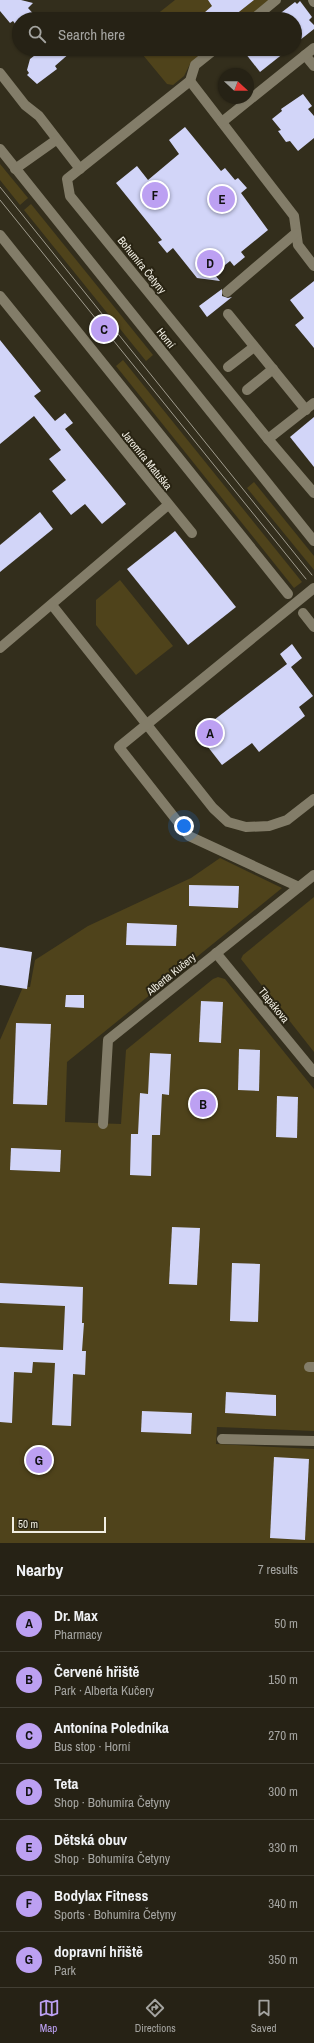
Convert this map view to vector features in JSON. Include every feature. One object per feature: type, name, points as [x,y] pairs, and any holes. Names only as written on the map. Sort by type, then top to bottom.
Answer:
[{"type":"street","points":[[261,12],[276,0]]},
{"type":"street","points":[[222,122],[314,48]]},
{"type":"street","points":[[305,55],[314,66]]},
{"type":"street","name":"Bohumíra Četyny","points":[[206,56],[195,65],[190,81],[67,179],[70,196],[268,439]]},
{"type":"street","points":[[0,73],[25,105],[39,116],[56,140],[80,169]]},
{"type":"street","points":[[190,81],[294,216],[300,248],[314,266]]},
{"type":"street","points":[[15,169],[56,140]]},
{"type":"street","name":"Horní","points":[[0,149],[314,541]]},
{"type":"street","points":[[227,292],[296,233]]},
{"type":"street","points":[[0,235],[288,594]]},
{"type":"street","name":"Jaromíra Matuška","points":[[0,296],[168,505],[0,648]]},
{"type":"street","points":[[228,314],[273,369],[310,406],[268,439],[314,493]]},
{"type":"street","points":[[228,367],[254,347]]},
{"type":"street","points":[[247,390],[273,369]]},
{"type":"street","points":[[168,505],[192,533]]},
{"type":"street","points":[[299,888],[189,836],[119,747],[314,588]]},
{"type":"street","points":[[52,605],[148,724],[213,808],[228,822],[246,827],[269,826],[287,820],[314,799]]},
{"type":"street","points":[[303,613],[314,627]]},
{"type":"street","name":"Alberta Kučery","points":[[103,1124],[108,1040],[314,875]]},
{"type":"street","name":"Tlapákova","points":[[216,953],[314,1072]]},
{"type":"street","points":[[222,1439],[314,1441]]},
{"type":"shaded area","points":[[175,0],[269,0],[254,12],[160,12]]},
{"type":"shaded area","points":[[144,56],[200,56],[190,64],[184,76],[173,85],[167,84]]},
{"type":"shaded area","points":[[0,164],[28,198],[20,205],[0,180]]},
{"type":"shaded area","points":[[31,204],[153,355],[146,361],[24,210]]},
{"type":"shaded area","points":[[123,360],[302,582],[294,588],[116,366]]},
{"type":"shaded area","points":[[254,482],[314,556],[314,570],[247,488]]},
{"type":"shaded area","points":[[120,580],[173,646],[136,675],[96,625],[96,600]]},
{"type":"shaded area","points":[[220,858],[282,888],[67,1062],[65,1122],[121,1124],[126,1050],[213,979],[218,977],[225,979],[314,1089],[314,1431],[217,1427],[216,1444],[314,1449],[314,1543],[0,1543],[0,1040],[23,987],[30,987],[35,960],[88,926],[191,878]]},
{"type":"shaded area","points":[[314,897],[314,1052],[241,959],[243,955]]},
{"type":"building","points":[[0,0],[21,0],[33,3],[28,8],[32,12],[12,12],[12,22],[10,23],[0,11]]},
{"type":"building","points":[[208,0],[254,0],[239,12],[205,12],[212,6]]},
{"type":"building","points":[[300,1],[312,17],[309,20],[314,25],[314,29],[302,38],[302,12],[282,12],[295,2],[297,4]]},
{"type":"building","points":[[34,56],[66,56],[55,66],[57,69],[37,84],[27,75],[29,73],[27,70],[30,59]]},
{"type":"building","points":[[247,56],[280,56],[260,72]]},
{"type":"building","points":[[303,94],[312,106],[308,109],[314,116],[314,138],[298,151],[290,141],[286,142],[278,131],[281,130],[272,119],[282,111],[281,109]]},
{"type":"building","points":[[185,127],[221,171],[225,168],[235,180],[238,178],[247,188],[241,193],[268,230],[241,252],[245,257],[234,266],[230,261],[214,274],[220,281],[197,278],[173,248],[167,253],[158,242],[162,240],[116,183],[137,166],[148,180],[179,154],[169,140]]},
{"type":"building","points":[[314,281],[314,348],[295,325],[304,318],[290,300]]},
{"type":"building","points":[[222,289],[222,296],[228,298],[232,297],[207,317],[199,306]]},
{"type":"building","points":[[0,340],[41,391],[34,396],[55,421],[65,413],[73,423],[65,429],[126,504],[102,524],[85,504],[71,515],[52,491],[66,480],[49,459],[61,450],[34,416],[0,444]]},
{"type":"building","points":[[314,417],[314,467],[290,437]]},
{"type":"building","points":[[40,512],[53,529],[0,572],[0,545]]},
{"type":"building","points":[[175,531],[236,607],[188,645],[127,569]]},
{"type":"building","points":[[292,644],[302,658],[291,667],[313,696],[299,707],[305,716],[259,752],[252,743],[222,765],[197,733],[287,664],[280,654]]},
{"type":"building","points":[[189,885],[239,886],[238,908],[189,906]]},
{"type":"building","points":[[127,923],[177,925],[176,946],[126,945]]},
{"type":"building","points":[[0,947],[32,952],[27,989],[0,985]]},
{"type":"building","points":[[66,995],[84,995],[84,1008],[65,1007]]},
{"type":"building","points":[[201,1001],[223,1002],[221,1043],[199,1042]]},
{"type":"building","points":[[16,1023],[51,1024],[47,1105],[13,1104]]},
{"type":"building","points":[[239,1049],[260,1050],[259,1091],[238,1090]]},
{"type":"building","points":[[150,1053],[171,1054],[169,1095],[162,1094],[160,1135],[152,1135],[151,1176],[130,1175],[131,1134],[138,1134],[140,1093],[148,1094]]},
{"type":"building","points":[[277,1096],[298,1097],[297,1138],[276,1137]]},
{"type":"building","points":[[11,1148],[61,1150],[60,1172],[10,1170]]},
{"type":"building","points":[[172,1227],[200,1228],[197,1285],[169,1284]]},
{"type":"building","points":[[232,1263],[260,1264],[258,1322],[230,1321]]},
{"type":"building","points":[[0,1283],[83,1287],[82,1323],[84,1323],[82,1351],[86,1351],[85,1375],[73,1374],[71,1426],[52,1425],[55,1363],[33,1362],[32,1373],[14,1372],[12,1423],[0,1422],[0,1347],[63,1350],[65,1306],[0,1303]]},
{"type":"building","points":[[226,1392],[276,1395],[276,1416],[225,1413]]},
{"type":"building","points":[[142,1411],[192,1413],[191,1434],[141,1432]]},
{"type":"building","points":[[274,1457],[309,1459],[305,1540],[270,1538]]},
{"type":"tram line","points":[[0,187],[312,575]]},
{"type":"tram line","points":[[0,200],[306,579]]},
{"type":"place","name":"Bodylax Fitness","points":[[155,195]]},
{"type":"place","name":"Dětská obuv","points":[[222,199]]},
{"type":"place","name":"Teta","points":[[210,263]]},
{"type":"place","name":"Antonína Poledníka","points":[[104,329]]},
{"type":"place","name":"Dr. Max","points":[[210,733]]},
{"type":"place","name":"Červené hřiště","points":[[203,1104]]},
{"type":"place","name":"dopravní hřiště","points":[[39,1460]]}]
